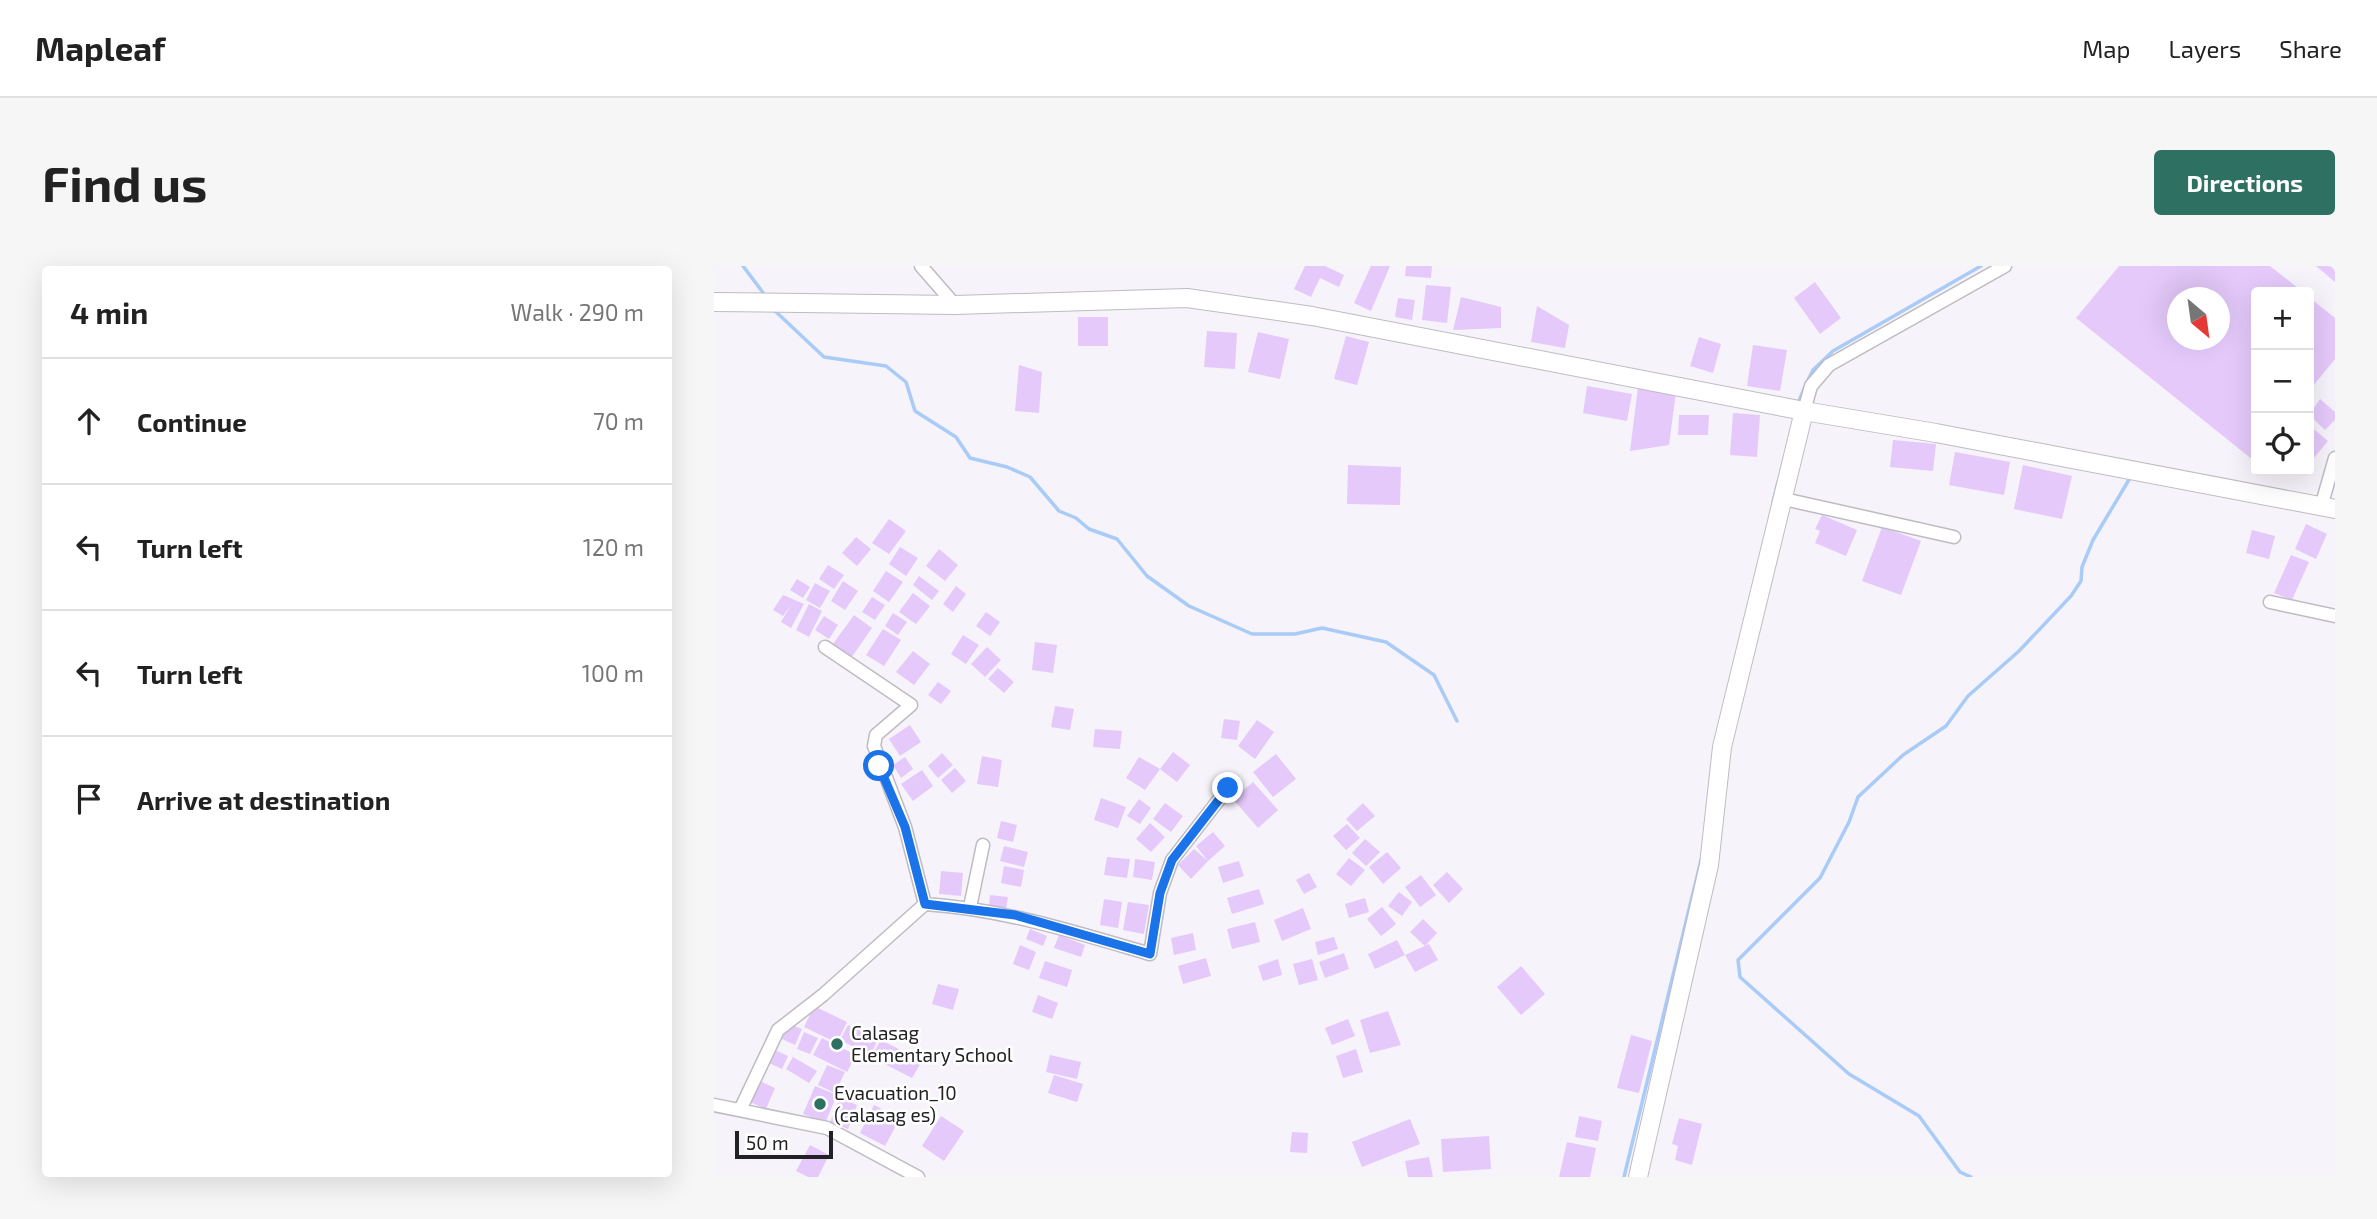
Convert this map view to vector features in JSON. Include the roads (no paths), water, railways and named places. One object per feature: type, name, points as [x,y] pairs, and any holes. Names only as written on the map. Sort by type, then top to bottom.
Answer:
[{"type":"street","points":[[921,266],[955,305]]},
{"type":"street","points":[[1638,1177],[1709,865],[1722,747],[1811,386],[1829,365],[2005,266]]},
{"type":"street","points":[[714,302],[955,305],[1187,298],[1312,316],[2328,508],[2335,458]]},
{"type":"street","points":[[1784,499],[1954,537]]},
{"type":"street","points":[[2270,601],[2335,617]]},
{"type":"street","points":[[825,647],[911,705],[876,735],[874,746],[905,827],[925,904]]},
{"type":"street","points":[[740,1110],[778,1030],[823,995],[925,904],[970,907],[1015,915],[1150,954],[1160,893],[1172,860],[1228,788]]},
{"type":"street","points":[[970,907],[983,845]]},
{"type":"street","points":[[714,1105],[827,1128],[918,1177]]},
{"type":"waterway","points":[[743,266],[764,294]]},
{"type":"waterway","points":[[1807,382],[1813,370],[1833,351],[1981,266]]},
{"type":"waterway","points":[[773,309],[824,357],[886,366],[906,382],[915,411],[956,437],[970,458],[1007,467],[1030,477],[1059,511],[1076,518],[1089,529],[1117,539],[1147,576],[1189,606],[1252,634],[1295,634],[1322,628],[1386,642],[1434,675],[1457,721]]},
{"type":"waterway","points":[[1799,401],[1804,389]]},
{"type":"waterway","points":[[1971,1177],[1960,1172],[1919,1116],[1849,1074],[1740,977],[1738,960],[1820,878],[1849,822],[1858,797],[1903,755],[1946,726],[1968,696],[2019,651],[2071,596],[2081,581],[2082,567],[2093,540],[2130,478]]},
{"type":"waterway","points":[[1773,502],[1778,482]]},
{"type":"waterway","points":[[1624,1177],[1702,856]]},
{"type":"place","name":"Calasag Elementary School","points":[[837,1044]]},
{"type":"place","name":"Evacuation_10 (calasag es)","points":[[820,1104]]}]
